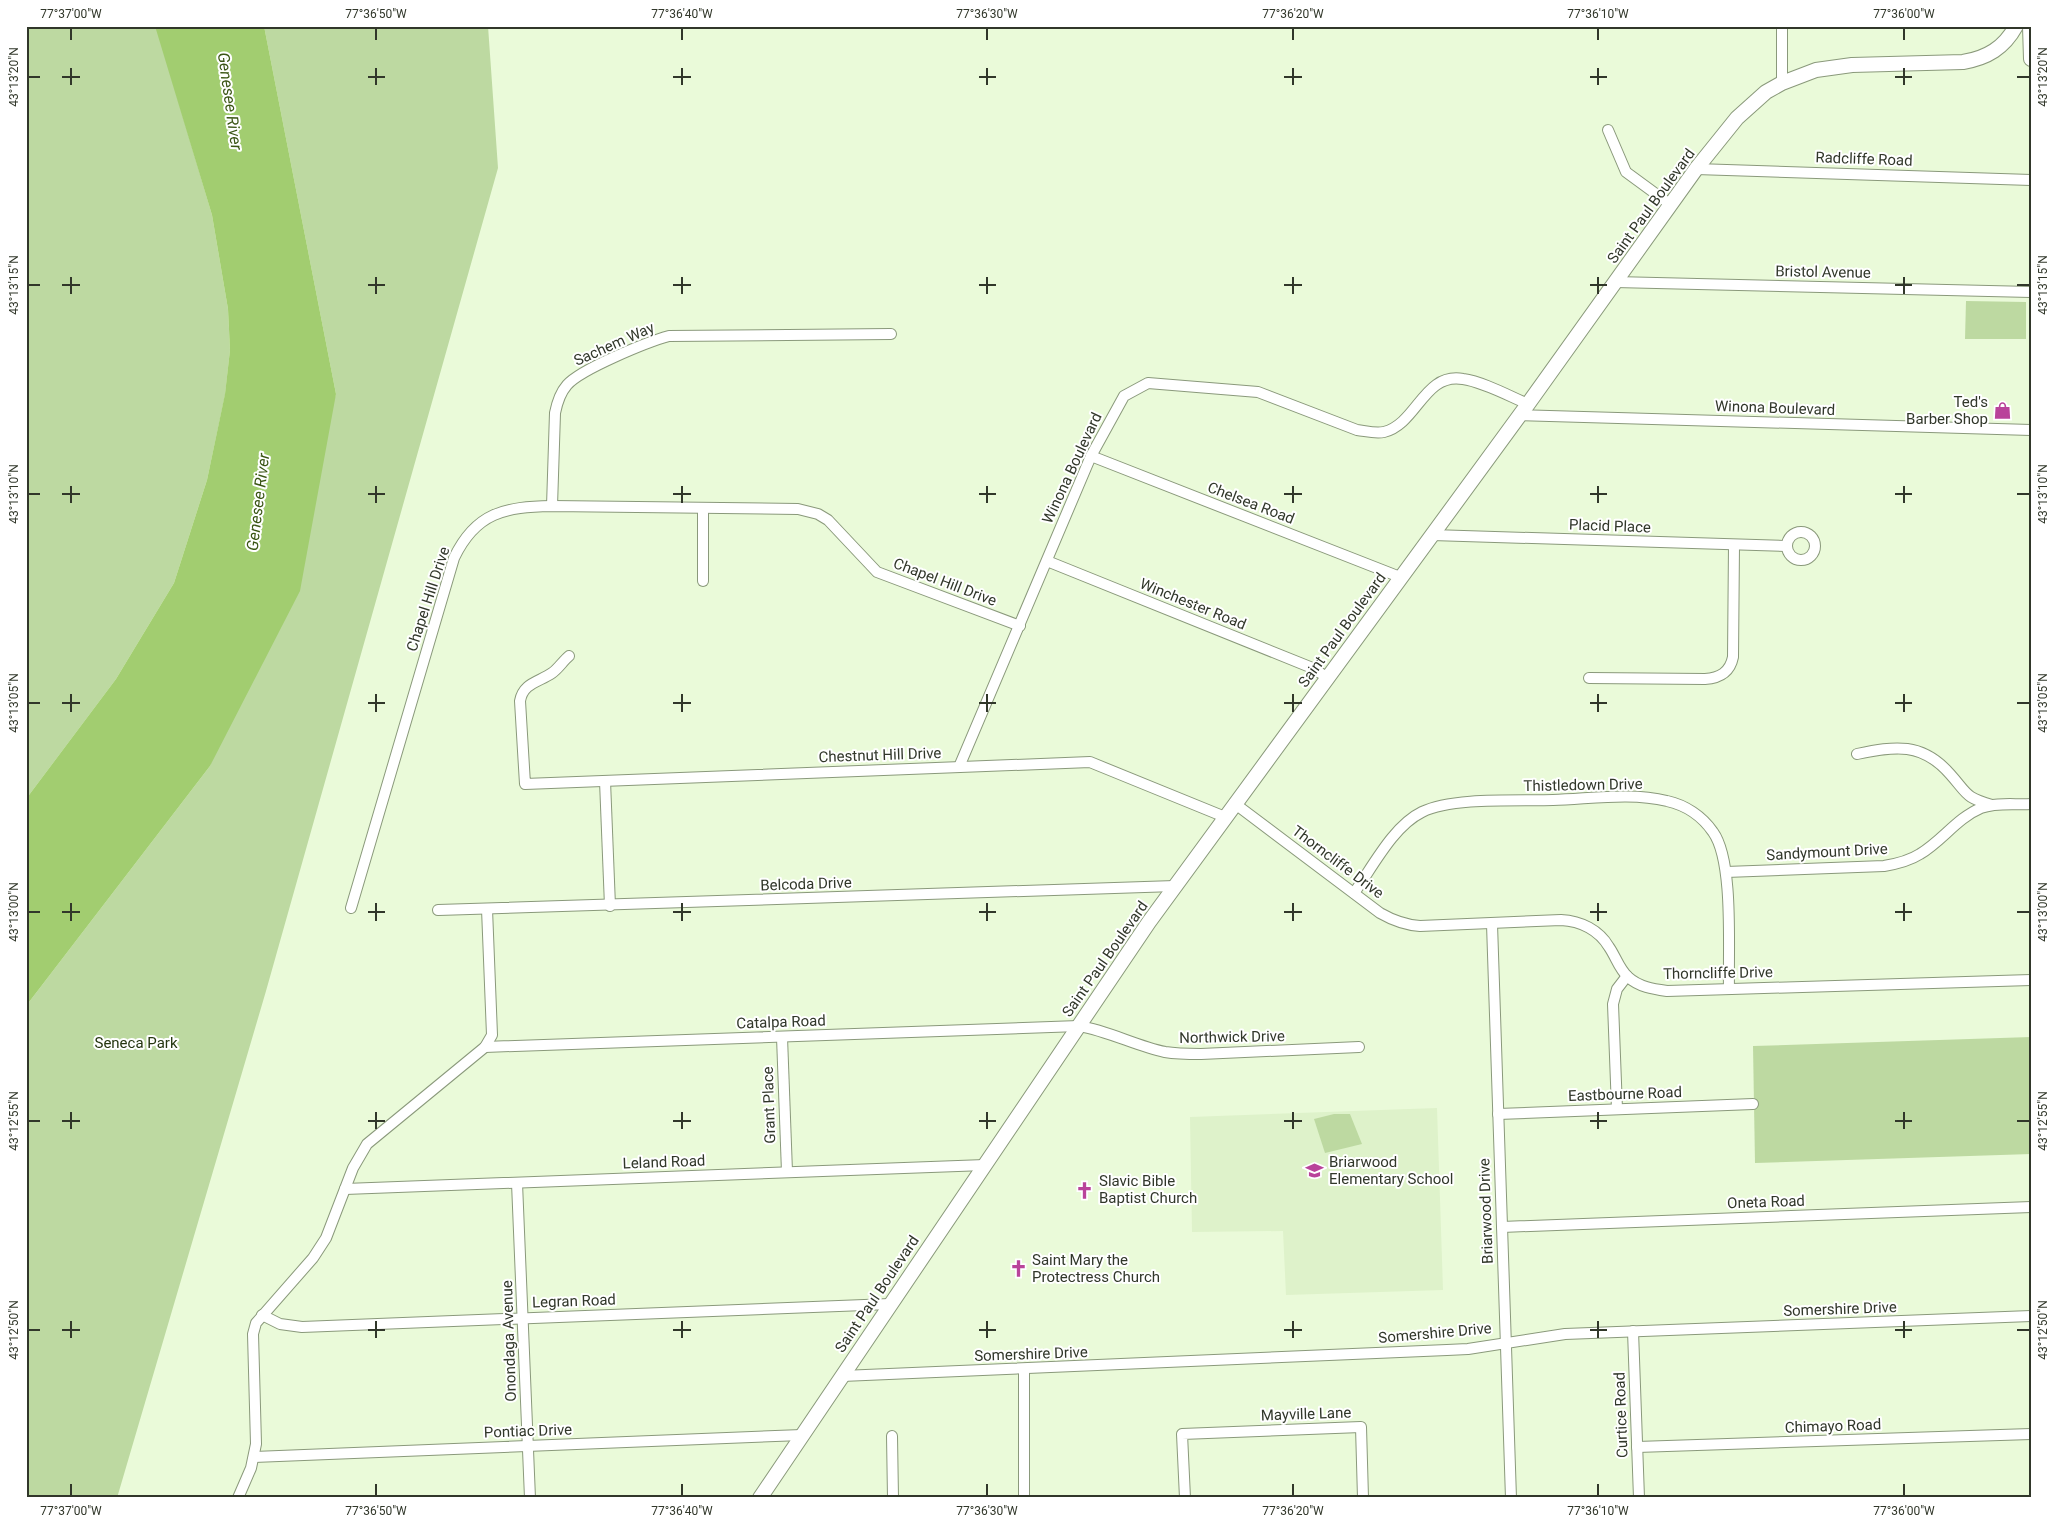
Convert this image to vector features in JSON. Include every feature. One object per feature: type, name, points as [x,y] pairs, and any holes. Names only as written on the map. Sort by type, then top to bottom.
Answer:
[{"type":"main road","name":"Saint Paul Boulevard","points":[[760,1498],[1175,886],[1528,404],[1696,169],[1737,118],[1751,104],[1782,83],[1816,70],[1833,67],[1963,62],[1977,59],[1990,54],[2001,46],[2016,26]]},
{"type":"main road","points":[[2030,26],[2031,60]]},
{"type":"street","points":[[1782,26],[1782,83]]},
{"type":"street","points":[[1608,130],[1626,172],[1671,205]]},
{"type":"street","name":"Radcliffe Road","points":[[1696,169],[2031,180]]},
{"type":"street","name":"Bristol Avenue","points":[[1615,282],[2031,292]]},
{"type":"street","name":"Sachem Way","points":[[552,506],[555,413],[558,402],[567,385],[584,371],[652,341],[669,336],[891,334]]},
{"type":"street","name":"Winona Boulevard","points":[[959,767],[1091,456],[1124,396],[1148,383],[1258,392],[1357,430],[1372,433],[1383,432],[1399,424],[1434,386],[1444,380],[1454,378],[1472,381],[1528,404]]},
{"type":"street","name":"Winona Boulevard","points":[[1519,415],[2031,430]]},
{"type":"street","name":"Chelsea Road","points":[[1091,456],[1400,578]]},
{"type":"street","name":"Chapel Hill Drive","points":[[351,908],[450,572],[460,545],[476,526],[488,517],[500,512],[525,507],[552,506],[798,509],[818,514],[839,529],[877,572],[1020,626]]},
{"type":"street","points":[[703,508],[703,581]]},
{"type":"street","name":"Placid Place","points":[[1432,535],[1787,546]]},
{"type":"street","points":[[1589,678],[1705,679],[1725,673],[1732,663],[1733,657],[1734,545]]},
{"type":"street","name":"Winchester Road","points":[[1047,561],[1310,667],[1326,678]]},
{"type":"street","name":"Chestnut Hill Drive","points":[[569,656],[553,673],[528,685],[521,694],[525,784],[1090,762],[1225,817]]},
{"type":"street","points":[[1857,754],[1896,748],[1920,751],[1938,762],[1969,796],[1993,805]]},
{"type":"street","points":[[605,781],[610,906]]},
{"type":"street","name":"Thistledown Drive","points":[[1354,893],[1390,842],[1408,822],[1420,813],[1433,808],[1463,803],[1636,797],[1667,801],[1691,811],[1710,828],[1719,842],[1726,872],[1729,988]]},
{"type":"street","name":"Thorncliffe Drive","points":[[1234,803],[1380,914],[1405,925],[1420,926],[1561,920],[1582,924],[1594,930],[1605,940],[1620,967],[1628,976],[1638,984],[1651,989],[1667,991],[2031,980]]},
{"type":"street","name":"Sandymount Drive","points":[[1726,872],[1884,866],[1898,863],[1920,854],[1970,814],[1982,808],[1993,805],[2031,804]]},
{"type":"street","name":"Belcoda Drive","points":[[438,910],[610,906],[1175,886]]},
{"type":"street","points":[[238,1498],[254,1457],[256,1444],[253,1334],[256,1323],[313,1258],[326,1238],[359,1155],[371,1140],[485,1047],[492,1035],[487,909]]},
{"type":"street","name":"Briarwood Drive","points":[[1492,924],[1511,1498]]},
{"type":"street","points":[[1617,1109],[1613,1004],[1617,989],[1628,976]]},
{"type":"street","name":"Catalpa Road","points":[[485,1047],[1079,1026]]},
{"type":"street","name":"Northwick Drive","points":[[1079,1026],[1096,1029],[1150,1048],[1175,1054],[1359,1048]]},
{"type":"street","name":"Grant Place","points":[[782,1037],[787,1172]]},
{"type":"street","name":"Eastbourne Road","points":[[1498,1114],[1753,1104]]},
{"type":"street","name":"Leland Road","points":[[345,1189],[985,1165]]},
{"type":"street","name":"Onondaga Avenue","points":[[517,1183],[530,1498]]},
{"type":"street","name":"Oneta Road","points":[[1502,1227],[2031,1207]]},
{"type":"street","name":"Legran Road","points":[[262,1315],[280,1324],[302,1327],[890,1304]]},
{"type":"street","name":"Somershire Drive","points":[[842,1376],[1024,1370],[1468,1349],[1565,1334],[2031,1316]]},
{"type":"street","name":"Curtice Road","points":[[1633,1332],[1639,1498]]},
{"type":"street","points":[[1024,1370],[1024,1498]]},
{"type":"street","name":"Mayville Lane","points":[[1185,1498],[1182,1434],[1360,1427],[1363,1498]]},
{"type":"street","name":"Chimayo Road","points":[[1637,1447],[2031,1434]]},
{"type":"street","name":"Pontiac Drive","points":[[254,1457],[802,1435]]},
{"type":"street","points":[[892,1436],[893,1498]]},
{"type":"shaded area","name":"Briarwood Elementary School","points":[[1437,1108],[1443,1290],[1286,1295],[1283,1231],[1192,1232],[1190,1117]]},
{"type":"green space","points":[[26,26],[156,26],[212,215],[228,309],[230,350],[225,395],[207,480],[174,583],[116,679],[26,799]]},
{"type":"green space","name":"Seneca Park","points":[[264,26],[488,26],[498,168],[266,991],[117,1498],[26,1498],[26,1006],[210,766],[336,394]]},
{"type":"green space","points":[[1966,301],[2026,302],[2026,339],[1965,339]]},
{"type":"green space","points":[[2031,1037],[2031,1154],[1755,1163],[1753,1046]]},
{"type":"green space","points":[[1334,1114],[1350,1114],[1362,1144],[1325,1153],[1314,1119]]},
{"type":"water","name":"Genesee River","points":[[155,26],[264,26],[336,394],[300,591],[210,766],[26,1006],[26,799],[116,679],[174,583],[207,480],[225,394],[230,350],[228,309],[212,215]]},
{"type":"place","name":"Ted's Barber Shop","points":[[2002,411]]},
{"type":"place","name":"Briarwood Elementary School","points":[[1315,1171]]},
{"type":"place","name":"Slavic Bible Baptist Church","points":[[1085,1190]]},
{"type":"place","name":"Saint Mary the Protectress Church","points":[[1018,1269]]}]
